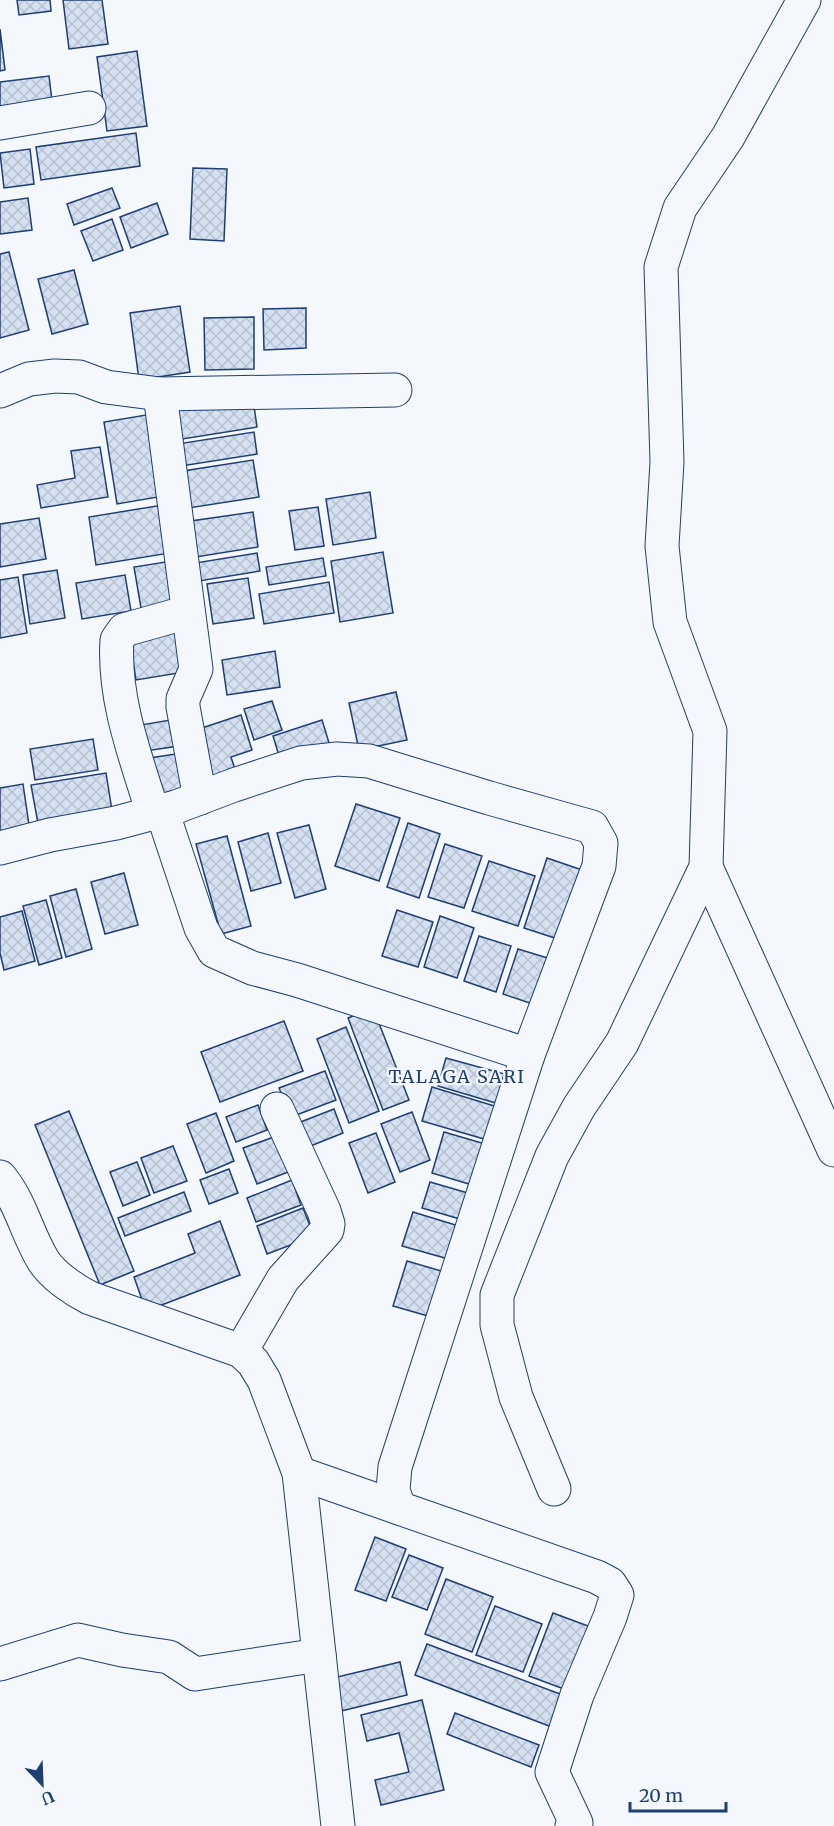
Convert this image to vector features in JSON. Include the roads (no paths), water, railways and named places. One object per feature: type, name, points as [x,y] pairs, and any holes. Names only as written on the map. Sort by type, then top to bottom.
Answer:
[{"type":"street","points":[[554,1489],[516,1397],[497,1325],[497,1295],[552,1156],[579,1107],[622,1043],[706,867],[710,731],[670,622],[662,546],[667,462],[661,267],[680,208],[728,137],[804,0]]},
{"type":"street","points":[[0,123],[89,108]]},
{"type":"street","points":[[0,391],[29,379],[55,375],[79,377],[106,387],[160,394],[394,390]]},
{"type":"street","points":[[160,394],[196,669],[183,699],[183,707],[200,798]]},
{"type":"street","points":[[188,612],[124,630],[117,640],[119,691],[132,746],[209,946],[219,955],[252,968],[297,980],[528,1055]]},
{"type":"street","points":[[0,848],[158,812],[301,763],[338,759],[369,761],[592,827],[601,843],[599,866],[528,1055],[395,1467],[393,1490],[399,1508]]},
{"type":"street","points":[[706,867],[834,1150]]},
{"type":"street","points":[[241,1351],[283,1279],[327,1230],[328,1224],[277,1109]]},
{"type":"street","points":[[0,1177],[12,1192],[44,1262],[72,1289],[90,1298],[241,1351],[253,1362],[264,1380],[299,1473],[338,1826]]},
{"type":"street","points":[[299,1473],[597,1577],[610,1584],[617,1595],[577,1695],[552,1772],[568,1825]]},
{"type":"street","points":[[0,1664],[78,1640],[169,1657],[195,1674],[319,1655]]},
{"type":"district","name":"TALAGA SARI","points":[[457,1076]]}]
